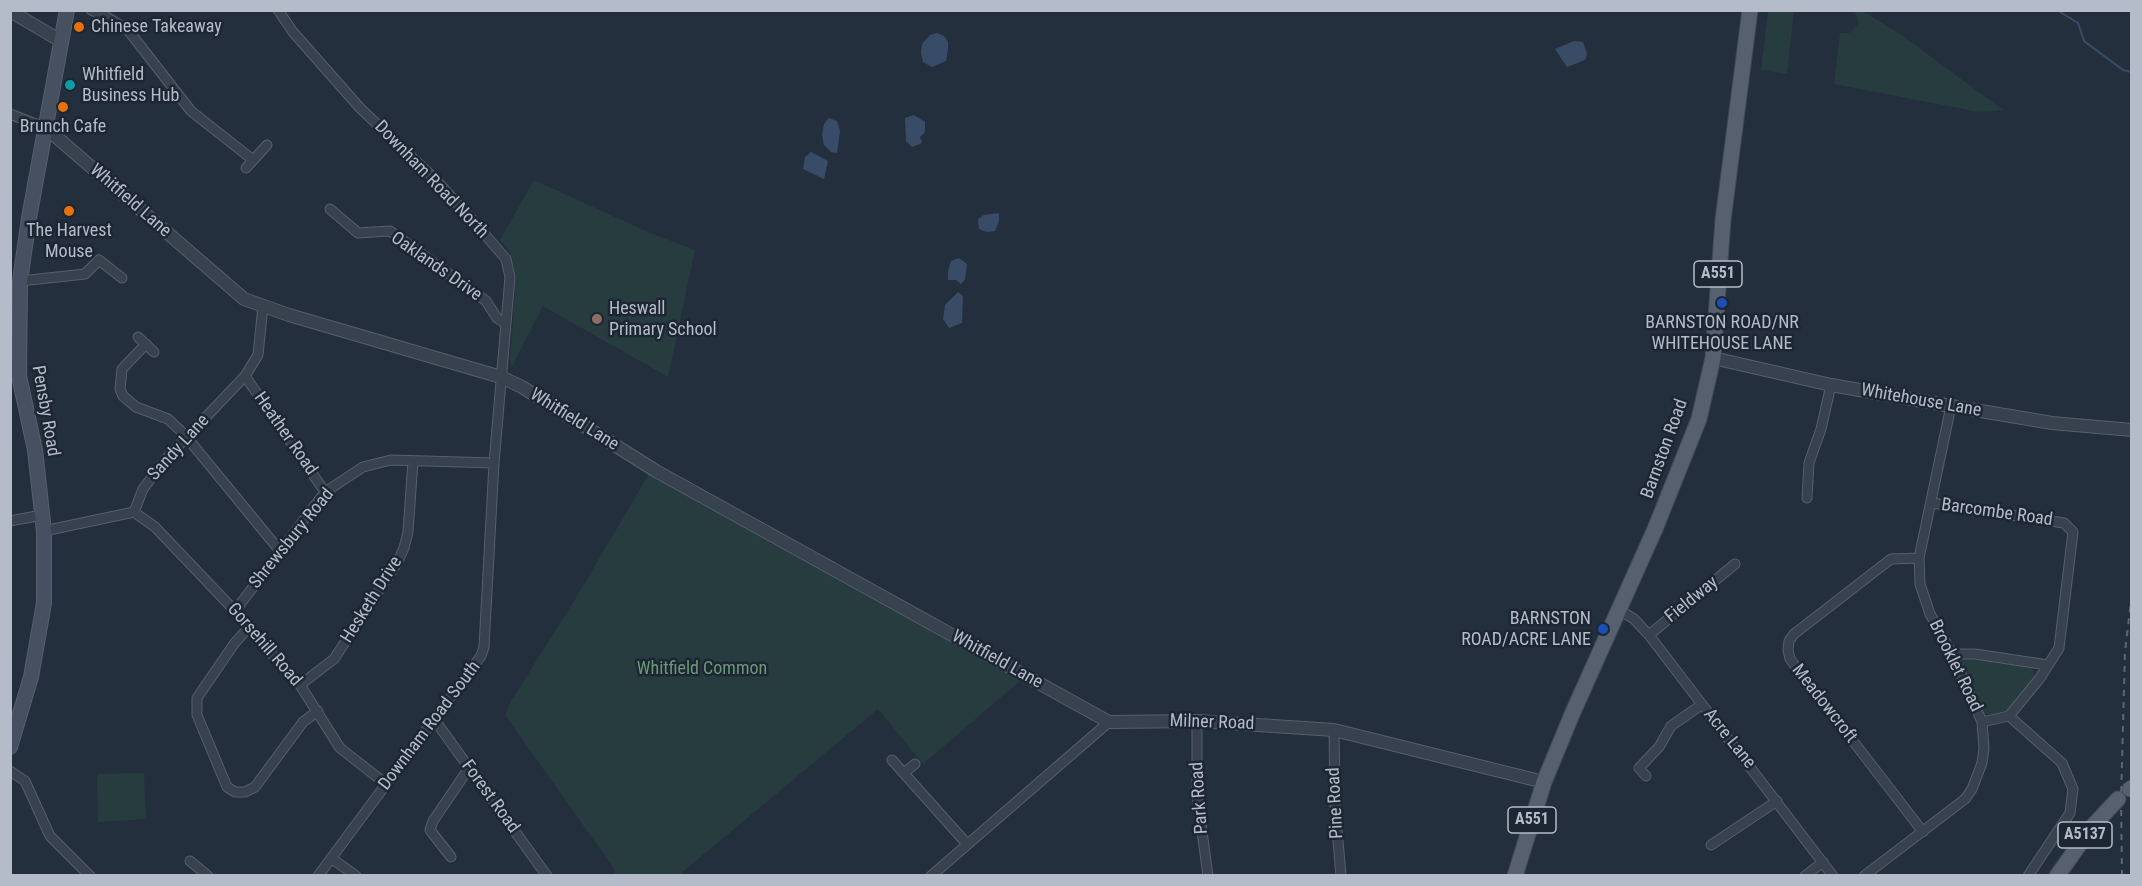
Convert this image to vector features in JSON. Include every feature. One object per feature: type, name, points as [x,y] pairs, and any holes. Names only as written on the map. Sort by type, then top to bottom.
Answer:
[{"type":"main road","name":"Pensby Road","points":[[10,747],[31,677],[44,603],[44,531],[35,450],[15,380],[14,355],[20,281],[17,266],[29,218],[67,10]]},
{"type":"main road","name":"Barnston Road","points":[[1515,876],[1544,782],[1655,529],[1699,418],[1713,358],[1722,220],[1750,10]]},
{"type":"main road","name":"A5137","points":[[2057,876],[2091,828],[2126,792]]},
{"type":"street","points":[[91,10],[128,30],[191,111],[249,164],[267,145]]},
{"type":"street","name":"Downham Road North","points":[[278,10],[293,32],[360,108],[435,179],[506,259],[510,277],[501,377]]},
{"type":"street","points":[[10,11],[61,41]]},
{"type":"street","points":[[10,114],[46,128]]},
{"type":"street","name":"Whitfield Lane","points":[[46,128],[244,299],[501,377],[522,387],[653,469],[1109,722]]},
{"type":"street","name":"Oaklands Drive","points":[[330,209],[358,233],[390,231],[486,301],[497,318],[506,324]]},
{"type":"street","points":[[20,281],[85,274],[99,260],[122,278]]},
{"type":"street","name":"Sandy Lane","points":[[134,513],[143,489],[165,460],[245,376],[258,355],[263,306]]},
{"type":"street","points":[[138,337],[154,352]]},
{"type":"street","points":[[146,344],[125,364],[120,378],[120,389],[128,402],[168,419],[280,551]]},
{"type":"street","name":"Whitehouse Lane","points":[[1713,358],[1831,385],[1951,406],[2052,423],[2132,430]]},
{"type":"street","name":"Heather Road","points":[[245,376],[326,492]]},
{"type":"street","name":"Downham Road South","points":[[318,876],[482,656],[501,377]]},
{"type":"street","points":[[1807,498],[1809,463],[1821,429],[1831,385]]},
{"type":"street","name":"Brooklet Road","points":[[1864,876],[1965,799],[1972,789],[1982,763],[1984,748],[1982,722],[1952,654],[1930,615],[1920,584],[1919,558],[1951,406]]},
{"type":"street","name":"Shrewsbury Road","points":[[235,611],[326,492],[363,467],[392,459],[494,464]]},
{"type":"street","name":"Hesketh Drive","points":[[300,685],[334,659],[397,563],[408,532],[413,461]]},
{"type":"street","name":"Barcombe Road","points":[[1932,503],[2064,523],[2073,532],[2059,648],[2040,678],[2009,716]]},
{"type":"street","points":[[44,531],[134,513]]},
{"type":"street","name":"Gorsehill Road","points":[[134,513],[154,527],[235,611],[300,685],[340,748],[386,784]]},
{"type":"street","points":[[10,521],[42,515]]},
{"type":"street","name":"Meadowcroft","points":[[1919,558],[1892,560],[1794,634],[1789,641],[1788,650],[1790,659],[1923,832]]},
{"type":"street","name":"Fieldway","points":[[1649,635],[1735,564]]},
{"type":"street","name":"Acre Lane","points":[[1618,609],[1634,620],[1649,635],[1833,876]]},
{"type":"street","points":[[248,628],[196,698],[197,715],[227,787],[235,792],[245,792],[255,787],[303,722],[318,711]]},
{"type":"street","points":[[1952,654],[1976,654],[2048,665]]},
{"type":"street","points":[[1646,776],[1640,768],[1659,747],[1671,726],[1701,705]]},
{"type":"street","points":[[1982,722],[2009,716],[2062,763],[2073,789],[2070,813],[2028,876]]},
{"type":"street","name":"Forest Road","points":[[434,719],[547,876]]},
{"type":"street","name":"Milner Road","points":[[1109,722],[1197,721],[1334,730],[1544,782]]},
{"type":"street","name":"Park Road","points":[[1197,721],[1197,794],[1208,876]]},
{"type":"street","points":[[931,876],[1109,722]]},
{"type":"street","name":"Pine Road","points":[[1334,730],[1335,806],[1341,876]]},
{"type":"street","points":[[892,759],[967,844]]},
{"type":"street","points":[[905,772],[915,764]]},
{"type":"street","points":[[451,857],[430,830],[433,821],[469,768]]},
{"type":"street","points":[[10,771],[25,781],[50,836],[90,876]]},
{"type":"street","points":[[1711,845],[1778,801]]},
{"type":"street","points":[[331,858],[356,876]]},
{"type":"street","points":[[190,861],[208,876]]},
{"type":"street","points":[[1805,876],[1823,862]]},
{"type":"green space","points":[[1768,11],[1794,11],[1787,74],[1761,70]]},
{"type":"green space","points":[[1854,11],[1862,11],[1899,33],[2003,110],[1979,112],[1834,84],[1840,33],[1849,33],[1859,23]]},
{"type":"green space","name":"Heswall Primary School","points":[[534,180],[648,232],[695,250],[668,377],[543,306],[512,367],[510,361],[516,277],[510,251],[500,240]]},
{"type":"green space","name":"Whitfield Common","points":[[650,472],[1021,680],[923,764],[878,709],[679,875],[615,875],[615,870],[505,715],[511,701],[576,598]]},
{"type":"green space","points":[[1969,657],[2032,666],[2035,676],[2003,714],[1985,714],[1979,708],[1961,665],[1962,660]]},
{"type":"green space","points":[[144,773],[146,819],[98,822],[97,774]]},
{"type":"water","points":[[937,33],[944,36],[948,42],[948,49],[946,61],[932,67],[923,62],[922,44],[930,35]]},
{"type":"water","points":[[1574,41],[1583,42],[1587,54],[1585,60],[1567,67],[1555,49]]},
{"type":"water","points":[[914,115],[925,122],[925,132],[920,137],[922,143],[912,147],[906,141],[905,118]]},
{"type":"water","points":[[829,118],[837,121],[840,131],[837,153],[831,152],[824,145],[822,135],[824,124]]},
{"type":"water","points":[[811,152],[828,161],[824,179],[803,169],[805,157]]},
{"type":"water","points":[[999,213],[995,231],[987,232],[979,229],[978,219],[984,215]]},
{"type":"water","points":[[959,258],[967,264],[965,279],[961,284],[956,280],[948,280],[951,261]]},
{"type":"water","points":[[958,292],[963,296],[962,323],[949,328],[943,319],[945,305]]},
{"type":"waterway","points":[[2057,10],[2078,23],[2084,41],[2123,70],[2132,72]]},
{"type":"railway","points":[[2122,876],[2121,800],[2125,651],[2132,593]]},
{"type":"place","name":"Chinese Takeaway","points":[[79,27]]},
{"type":"place","name":"Whitfield Business Hub","points":[[70,85]]},
{"type":"place","name":"Brunch Cafe","points":[[63,107]]},
{"type":"place","name":"The Harvest Mouse","points":[[69,211]]},
{"type":"place","name":"BARNSTON ROAD/NR WHITEHOUSE LANE","points":[[1722,303]]},
{"type":"place","name":"Heswall Primary School","points":[[597,319]]},
{"type":"place","name":"BARNSTON ROAD/ACRE LANE","points":[[1603,629]]}]
